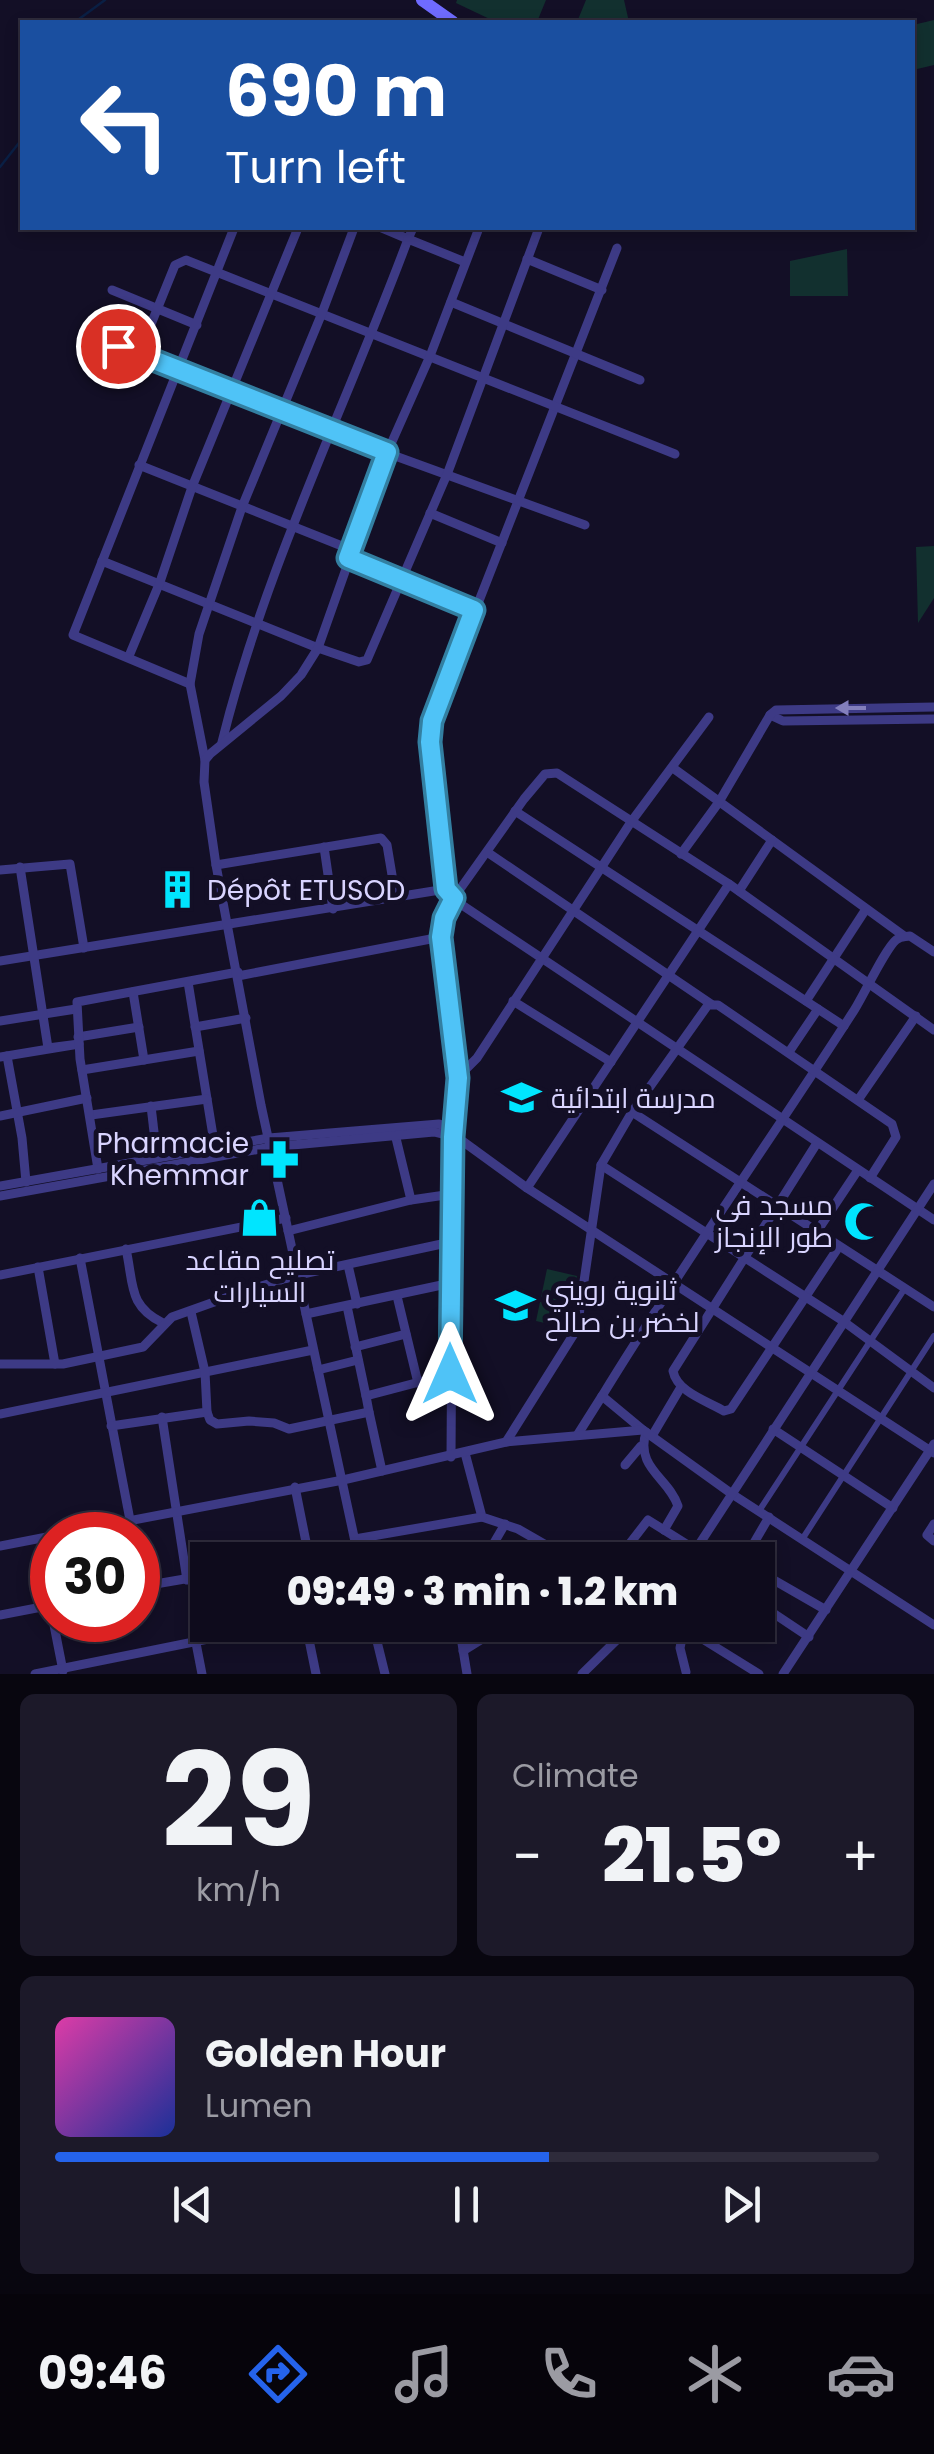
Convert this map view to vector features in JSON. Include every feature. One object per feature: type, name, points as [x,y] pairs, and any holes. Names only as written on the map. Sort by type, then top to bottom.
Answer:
[{"type":"main road","points":[[422,0],[450,20]]},
{"type":"street","points":[[190,684],[72,635],[233,230]]},
{"type":"street","points":[[129,656],[160,582],[192,488],[297,230]]},
{"type":"street","points":[[353,230],[242,506],[195,648],[190,684],[205,760],[204,782],[216,865],[288,1231],[356,1542]]},
{"type":"street","points":[[387,230],[465,262]]},
{"type":"street","points":[[222,742],[236,685],[293,527],[412,230]]},
{"type":"street","points":[[205,760],[281,696],[318,648],[387,452],[430,356],[478,230]]},
{"type":"street","points":[[102,561],[318,648],[359,662],[370,658],[447,472],[539,230]]},
{"type":"street","points":[[617,248],[432,721],[446,889],[540,959],[934,1220]]},
{"type":"street","points":[[527,259],[602,290]]},
{"type":"street","points":[[140,354],[178,262],[186,260],[675,454]]},
{"type":"street","points":[[112,290],[197,325]]},
{"type":"street","points":[[451,302],[640,380]]},
{"type":"street","points":[[96,337],[585,526]]},
{"type":"street","points":[[140,466],[293,527],[474,610]]},
{"type":"street","points":[[430,513],[502,542]]},
{"type":"street","points":[[682,854],[719,802],[770,715],[785,708],[934,707]]},
{"type":"street","points":[[770,715],[784,721],[934,719]]},
{"type":"street","points":[[458,1078],[477,1058],[631,822],[709,717]]},
{"type":"street","points":[[672,768],[904,936],[914,937],[934,952]]},
{"type":"street","points":[[450,1457],[452,1194],[458,1078],[441,937],[444,918],[454,898],[545,774],[553,772],[734,888],[934,1030]]},
{"type":"street","points":[[515,812],[844,1026]]},
{"type":"street","points":[[216,865],[376,838],[384,841],[396,898]]},
{"type":"street","points":[[526,1188],[698,930],[772,840]]},
{"type":"street","points":[[324,847],[333,909]]},
{"type":"street","points":[[487,852],[892,1124],[896,1132],[870,1178]]},
{"type":"street","points":[[0,870],[70,864],[84,948]]},
{"type":"street","points":[[20,867],[48,1048],[139,1027]]},
{"type":"street","points":[[0,961],[446,889]]},
{"type":"street","points":[[806,1001],[866,909]]},
{"type":"street","points":[[578,1434],[706,1232],[872,984],[891,946],[904,936]]},
{"type":"street","points":[[98,1168],[82,1070],[76,1009],[80,1000],[441,937]]},
{"type":"street","points":[[188,982],[215,1148]]},
{"type":"street","points":[[133,992],[144,1060]]},
{"type":"street","points":[[513,1002],[611,1062]]},
{"type":"street","points":[[506,1442],[575,1336],[602,1164],[632,1112],[711,1004]]},
{"type":"street","points":[[0,1021],[76,1009]]},
{"type":"street","points":[[789,1052],[818,1009]]},
{"type":"street","points":[[858,1100],[916,1016]]},
{"type":"street","points":[[195,1027],[246,1018]]},
{"type":"street","points":[[26,1182],[18,1112],[4,1056],[79,1041]]},
{"type":"street","points":[[82,1070],[200,1051]]},
{"type":"street","points":[[0,1116],[88,1098]]},
{"type":"street","points":[[90,1115],[207,1099]]},
{"type":"street","points":[[152,1106],[157,1158]]},
{"type":"street","points":[[632,1112],[934,1307]]},
{"type":"street","points":[[0,1186],[215,1148],[439,1124],[526,1188],[933,1449],[783,1674]]},
{"type":"street","points":[[0,1196],[270,1142],[434,1132],[456,1136]]},
{"type":"street","points":[[395,1134],[411,1200]]},
{"type":"street","points":[[817,1144],[672,1371],[681,1387],[724,1412],[730,1410],[838,1248]]},
{"type":"street","points":[[602,1164],[843,1321],[934,1388]]},
{"type":"street","points":[[816,1233],[858,1170]]},
{"type":"street","points":[[701,1542],[934,1184]]},
{"type":"street","points":[[288,1231],[411,1200],[452,1194]]},
{"type":"street","points":[[0,1275],[286,1218]]},
{"type":"street","points":[[0,1364],[55,1364],[143,1346],[164,1323],[298,1275],[451,1242]]},
{"type":"street","points":[[126,1249],[138,1304],[146,1314],[164,1323]]},
{"type":"street","points":[[80,1258],[128,1512]]},
{"type":"street","points":[[348,1265],[358,1360],[382,1471]]},
{"type":"street","points":[[38,1267],[55,1364]]},
{"type":"street","points":[[306,1314],[451,1284]]},
{"type":"street","points":[[752,1542],[801,1448],[906,1288]]},
{"type":"street","points":[[397,1296],[418,1383]]},
{"type":"street","points":[[191,1312],[204,1372],[207,1412],[217,1424],[249,1421],[290,1429],[369,1412]]},
{"type":"street","points":[[356,1346],[406,1334]]},
{"type":"street","points":[[802,1538],[934,1336]]},
{"type":"street","points":[[0,1414],[314,1350]]},
{"type":"street","points":[[318,1370],[358,1360]]},
{"type":"street","points":[[366,1396],[450,1374]]},
{"type":"street","points":[[626,1465],[681,1387]]},
{"type":"street","points":[[602,1396],[732,1494],[934,1625]]},
{"type":"street","points":[[110,1426],[207,1412]]},
{"type":"street","points":[[162,1417],[187,1580]]},
{"type":"street","points":[[773,1429],[892,1508]]},
{"type":"street","points":[[160,1515],[344,1480],[506,1442],[578,1434],[647,1433]]},
{"type":"street","points":[[642,1446],[654,1474],[677,1502],[676,1512],[664,1530]]},
{"type":"street","points":[[465,1453],[482,1517]]},
{"type":"street","points":[[295,1487],[307,1542]]},
{"type":"street","points":[[356,1539],[482,1517],[506,1524],[538,1542]]},
{"type":"street","points":[[631,1542],[646,1520],[677,1542]]},
{"type":"street","points":[[495,1542],[506,1524]]},
{"type":"street","points":[[934,1524],[927,1535],[934,1541]]},
{"type":"street","points":[[0,1546],[30,1540]]},
{"type":"street","points":[[160,1584],[190,1579]]},
{"type":"street","points":[[775,1581],[826,1610]]},
{"type":"street","points":[[0,1615],[30,1609]]},
{"type":"street","points":[[775,1615],[808,1637]]},
{"type":"street","points":[[57,1642],[63,1672]]},
{"type":"street","points":[[35,1674],[63,1672],[204,1642]]},
{"type":"street","points":[[309,1642],[316,1674]]},
{"type":"street","points":[[377,1642],[385,1674]]},
{"type":"street","points":[[462,1642],[467,1674]]},
{"type":"street","points":[[463,1651],[477,1642]]},
{"type":"street","points":[[582,1674],[615,1642]]},
{"type":"street","points":[[681,1642],[686,1673]]},
{"type":"street","points":[[708,1642],[759,1674]]},
{"type":"street","points":[[196,1644],[202,1674]]},
{"type":"green space","points":[[546,0],[538,20],[492,20],[456,3]]},
{"type":"green space","points":[[586,0],[624,0],[629,20],[578,20]]},
{"type":"green space","points":[[934,20],[934,65],[915,70],[915,25]]},
{"type":"green space","points":[[847,249],[848,296],[790,296],[790,261]]},
{"type":"green space","points":[[934,546],[934,598],[918,623],[916,547]]},
{"type":"green space","points":[[547,1269],[577,1276],[566,1328],[536,1321]]},
{"type":"waterway","points":[[78,20],[105,0]]},
{"type":"waterway","points":[[0,167],[20,142]]},
{"type":"place","name":"Dépôt ETUSOD","points":[[177,890]]},
{"type":"place","name":"مدرسة ابتدائية","points":[[521,1098]]},
{"type":"place","name":"Pharmacie Khemmar","points":[[279,1159]]},
{"type":"place","name":"تصليح مقاعد السيارات","points":[[260,1217]]},
{"type":"place","name":"مسجد في طور الإنجاز","points":[[863,1221]]},
{"type":"place","name":"ثانوية رويني لخضر بن صالح","points":[[515,1306]]},
{"type":"route","points":[[118,346],[387,452],[348,558],[474,610],[432,721],[430,742],[446,889],[454,898],[441,927],[458,1078],[453,1137],[450,1374]]}]
